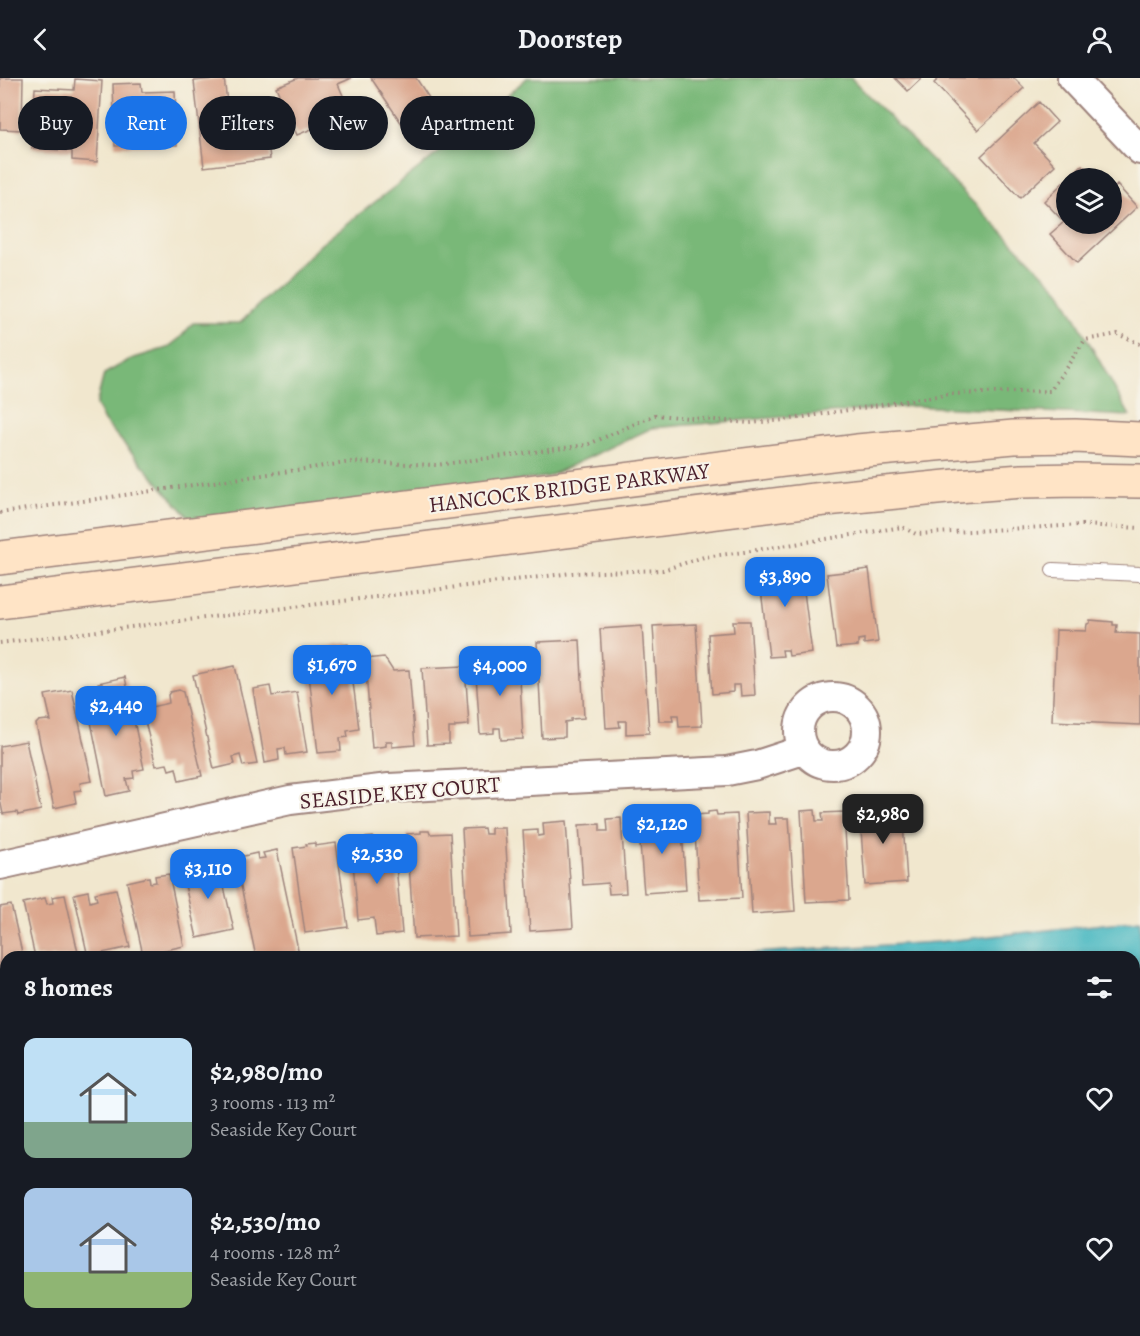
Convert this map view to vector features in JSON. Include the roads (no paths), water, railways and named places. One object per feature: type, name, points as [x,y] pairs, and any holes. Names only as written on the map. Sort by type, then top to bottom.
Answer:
[{"type":"main road","name":"HANCOCK BRIDGE PARKWAY","points":[[0,558],[857,451],[1014,437],[1075,436],[1140,439]]},
{"type":"main road","name":"HANCOCK BRIDGE PARKWAY","points":[[0,602],[805,501],[1022,481],[1140,482]]},
{"type":"street","points":[[1072,78],[1140,150]]},
{"type":"street","name":"SEASIDE KEY COURT","points":[[0,865],[290,801],[389,788],[727,771],[757,765],[803,750]]},
{"type":"lane","points":[[1053,570],[1140,574]]},
{"type":"water","points":[[1140,920],[1140,951],[787,951],[937,942]]}]
